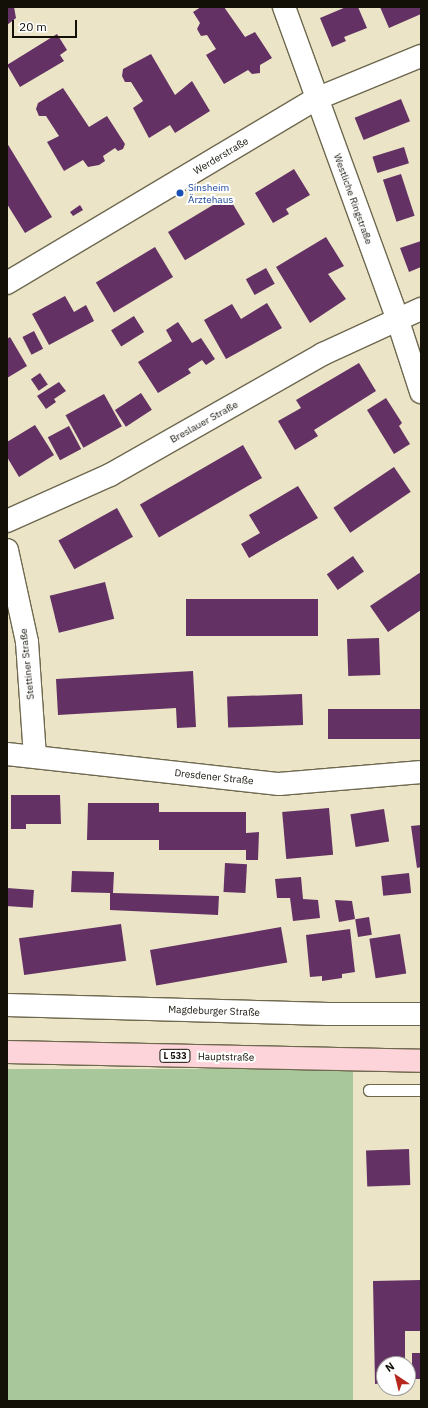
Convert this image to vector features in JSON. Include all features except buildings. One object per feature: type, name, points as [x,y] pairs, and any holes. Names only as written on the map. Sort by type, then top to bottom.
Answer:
[{"type":"main road","name":"Hauptstraße","points":[[7,1052],[421,1061]]},
{"type":"street","name":"Westliche Ringstraße","points":[[284,7],[316,99],[397,318],[421,392]]},
{"type":"street","name":"Werderstraße","points":[[7,283],[316,99],[421,56]]},
{"type":"street","name":"Breslauer Straße","points":[[7,521],[110,475],[324,354],[397,318],[421,309]]},
{"type":"street","name":"Stettiner Straße","points":[[7,550],[27,642],[35,756]]},
{"type":"street","name":"Dresdener Straße","points":[[7,754],[278,784],[421,772]]},
{"type":"street","name":"Magdeburger Straße","points":[[7,1005],[328,1014],[421,1014]]},
{"type":"lane","points":[[369,1090],[421,1090]]},
{"type":"green space","points":[[7,1069],[353,1069],[353,1401],[7,1401]]},
{"type":"place","name":"Sinsheim Ärztehaus","points":[[180,193]]}]
